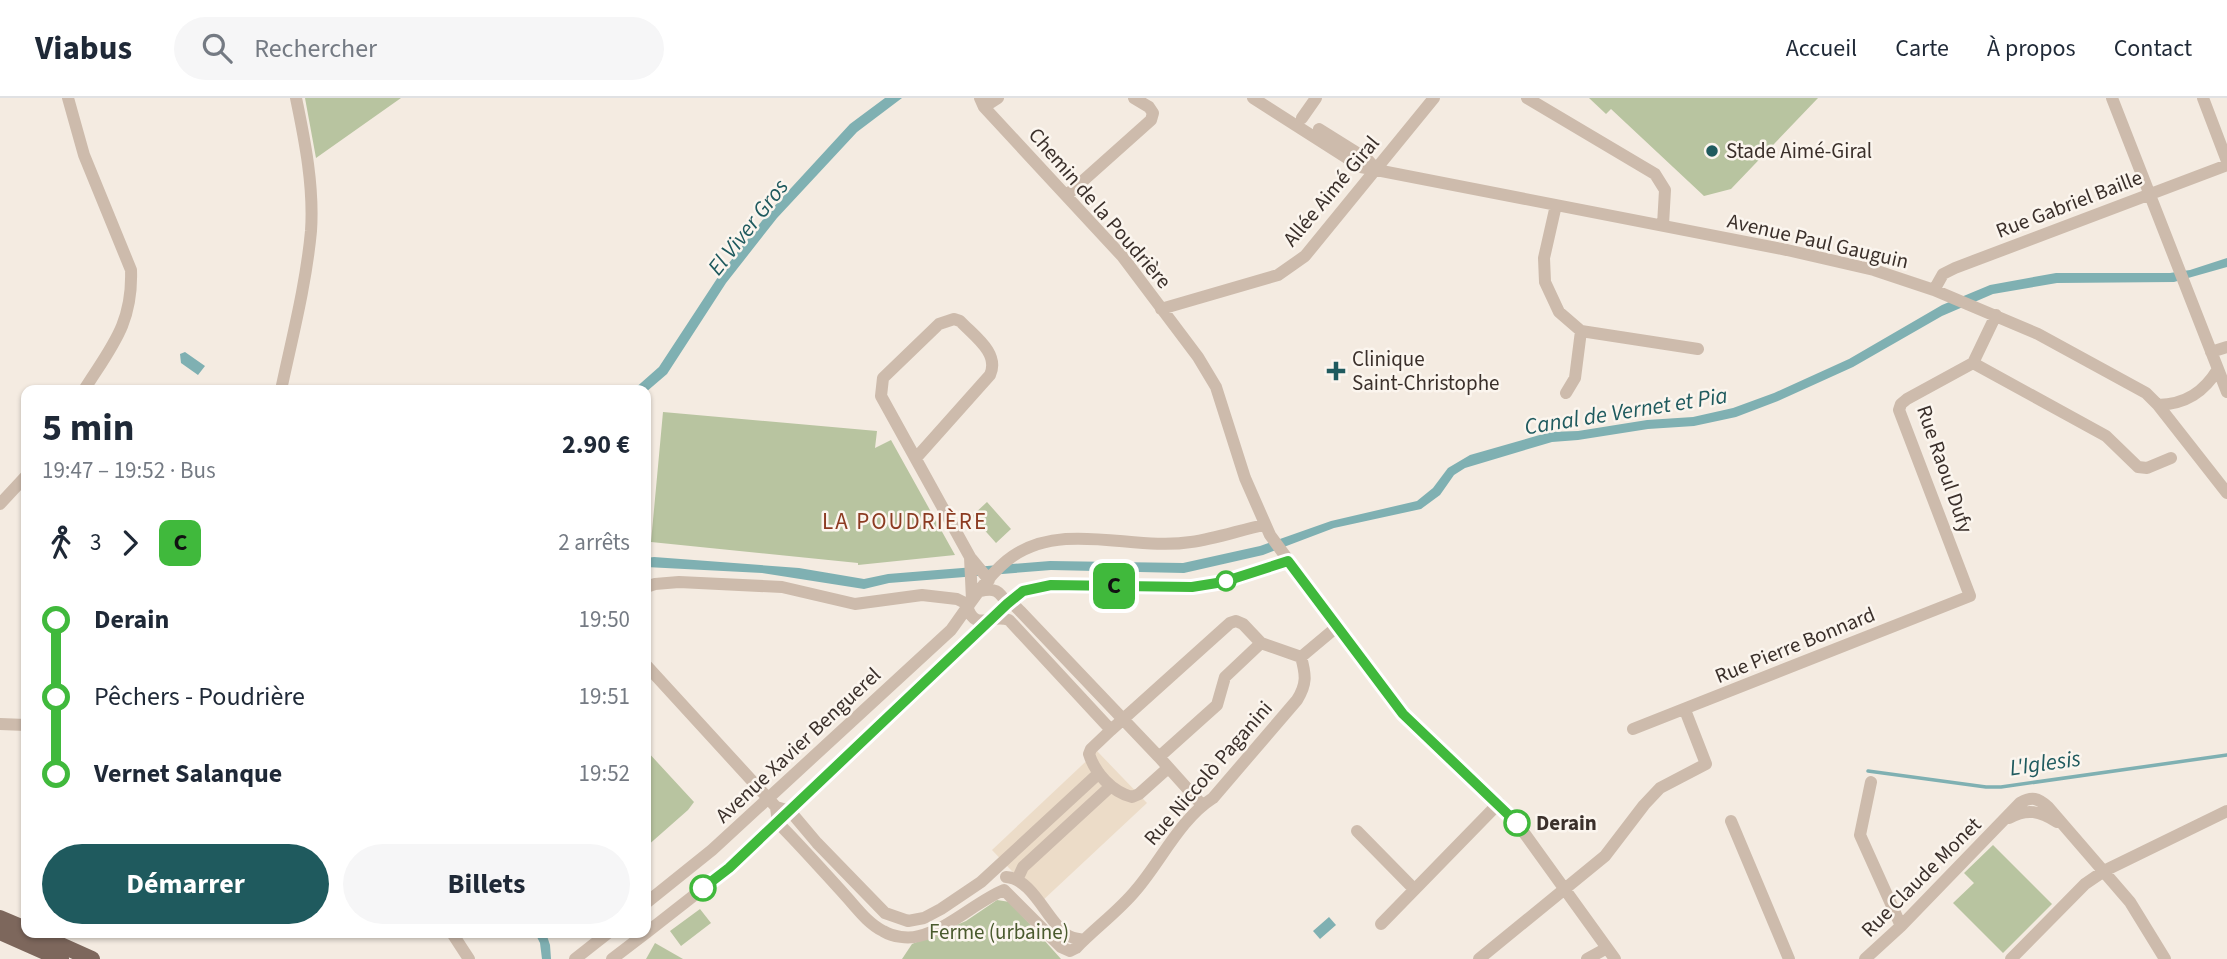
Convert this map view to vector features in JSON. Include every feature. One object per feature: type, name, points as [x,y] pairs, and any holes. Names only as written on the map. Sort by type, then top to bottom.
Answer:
[{"type":"main road","points":[[0,918],[21,927]]},
{"type":"main road","points":[[0,932],[92,959]]},
{"type":"main road","points":[[42,938],[68,954]]},
{"type":"street","points":[[68,98],[84,155],[131,270],[132,286],[126,320],[87,385]]},
{"type":"street","points":[[282,385],[303,290],[311,230],[310,186],[296,98]]},
{"type":"street","points":[[982,102],[998,98]]},
{"type":"street","points":[[1066,194],[1152,120],[1153,113],[1149,107],[1134,98]]},
{"type":"street","name":"Avenue Paul Gauguin","points":[[1253,98],[1362,166],[1787,250],[1874,270],[1996,315],[2125,380],[2158,405],[2227,493]]},
{"type":"street","name":"Avenue Paul Gauguin","points":[[1269,98],[1367,159],[1376,168]]},
{"type":"street","points":[[1302,118],[1316,98]]},
{"type":"street","name":"Allée Aimé Giral","points":[[1161,309],[1278,275],[1305,256],[1434,98]]},
{"type":"street","points":[[1527,98],[1655,174],[1665,190],[1663,225]]},
{"type":"street","points":[[2112,98],[2227,392]]},
{"type":"street","points":[[2203,98],[2227,163]]},
{"type":"street","name":"Chemin de la Poudrière","points":[[982,102],[1122,256],[1198,357],[1216,387],[1245,478],[1267,530],[1288,561],[1403,714],[1517,823],[1611,954]]},
{"type":"street","name":"Rue Gabriel Baille","points":[[1934,290],[1943,274],[1955,268],[2227,163]]},
{"type":"street","points":[[1556,205],[1544,258],[1545,282],[1559,312],[1581,331],[1698,349]]},
{"type":"street","points":[[1996,315],[1973,363],[2106,436],[2138,467],[2147,468],[2171,458]]},
{"type":"street","points":[[916,457],[990,375],[993,368],[990,352],[960,321],[954,319],[939,324],[883,378],[881,396],[970,557],[989,580]]},
{"type":"street","points":[[1566,393],[1576,377],[1581,331]]},
{"type":"street","points":[[2211,352],[2227,347]]},
{"type":"street","name":"Rue Raoul Dufy","points":[[1970,596],[1899,410],[1907,399],[1973,363]]},
{"type":"street","points":[[2158,405],[2191,398],[2209,383],[2218,369]]},
{"type":"street","points":[[0,504],[21,481]]},
{"type":"street","name":"Avenue Xavier Benguerel","points":[[651,899],[773,803],[951,630],[989,580],[1011,557],[1032,545],[1055,540],[1190,542],[1267,530]]},
{"type":"street","points":[[970,557],[971,617],[981,622],[1000,617],[1009,620],[1111,730]]},
{"type":"street","name":"Avenue Xavier Benguerel","points":[[651,929],[729,868],[1023,591],[1051,585],[1192,587],[1223,582],[1288,561]]},
{"type":"street","points":[[651,585],[679,582],[782,587],[855,604],[922,595],[972,601],[993,588],[1000,592],[1007,604],[1014,605],[1020,611],[1202,805]]},
{"type":"street","name":"Rue Pierre Bonnard","points":[[1633,729],[1970,596]]},
{"type":"street","points":[[1168,768],[1139,794],[1124,795],[1092,766],[1091,749],[1236,621],[1243,624],[1261,643],[1301,657],[1338,626]]},
{"type":"street","points":[[1159,757],[1217,705],[1225,677],[1261,643]]},
{"type":"street","name":"Rue Niccolò Paganini","points":[[1084,940],[1135,892],[1202,805],[1213,798],[1297,700],[1306,677],[1301,657]]},
{"type":"street","points":[[651,670],[773,803],[790,811],[872,901],[896,919],[908,921],[924,918],[941,909],[993,871],[1099,774]]},
{"type":"street","points":[[1479,959],[1605,856],[1644,804],[1660,788],[1706,764],[1685,710]]},
{"type":"street","points":[[0,724],[21,725]]},
{"type":"street","points":[[1871,782],[1860,835],[1901,926]]},
{"type":"street","points":[[773,803],[778,823],[873,924],[884,932],[900,937],[918,936],[936,929],[973,909],[991,895],[1004,890],[1023,867],[1111,786]]},
{"type":"street","points":[[1381,924],[1499,803]]},
{"type":"street","name":"Rue Claude Monet","points":[[1865,959],[1901,926],[2003,821],[2018,813],[2032,810],[2066,828],[2104,872]]},
{"type":"street","points":[[2011,959],[2085,884],[2227,811]]},
{"type":"street","points":[[1731,821],[1789,959]]},
{"type":"street","points":[[1357,831],[1413,889]]},
{"type":"street","points":[[993,871],[1012,879],[1068,935],[1084,940],[1070,951],[1061,947],[1004,890]]},
{"type":"street","points":[[2104,872],[2130,902],[2165,959]]},
{"type":"street","points":[[455,938],[469,959]]},
{"type":"street","points":[[575,959],[598,938]]},
{"type":"street","name":"Avenue Xavier Benguerel","points":[[612,959],[639,938]]},
{"type":"street","points":[[1587,959],[1611,954]]},
{"type":"green space","points":[[305,98],[401,98],[316,158]]},
{"type":"green space","name":"Stade Aimé-Giral","points":[[1589,98],[1818,98],[1731,189],[1704,196],[1611,109],[1606,114]]},
{"type":"green space","points":[[663,412],[877,431],[875,448],[891,440],[955,555],[858,565],[651,542]]},
{"type":"green space","points":[[987,502],[1011,529],[996,543],[972,516]]},
{"type":"green space","points":[[651,755],[694,802],[651,843]]},
{"type":"green space","points":[[1993,845],[2052,904],[2003,953],[1953,903],[1974,883],[1964,873]]},
{"type":"green space","name":"Ferme (urbaine)","points":[[997,900],[1010,902],[1061,959],[902,959],[912,944],[966,921]]},
{"type":"green space","points":[[700,909],[711,923],[681,946],[670,931]]},
{"type":"green space","points":[[655,943],[683,959],[646,959]]},
{"type":"shaded area","points":[[1097,751],[1147,803],[1041,902],[992,850]]},
{"type":"water","points":[[885,98],[902,98],[857,132],[777,218],[726,283],[667,374],[651,388],[651,385],[639,385],[659,367],[718,277],[769,212],[850,124]]},
{"type":"water","points":[[2227,258],[2227,267],[2174,282],[2057,283],[1993,294],[1942,316],[1853,367],[1736,417],[1694,426],[1648,429],[1552,442],[1465,468],[1454,475],[1440,495],[1421,509],[1334,528],[1263,555],[1184,573],[1051,570],[889,583],[864,589],[762,573],[651,567],[651,557],[654,557],[799,568],[864,579],[888,574],[1050,561],[1183,563],[1260,546],[1331,521],[1417,501],[1433,488],[1448,468],[1470,455],[1550,432],[1693,417],[1733,408],[1774,393],[1849,359],[1942,305],[1990,285],[2056,273],[2170,273],[2190,270]]},
{"type":"water","points":[[185,352],[205,366],[198,375],[181,363],[180,354]]},
{"type":"water","points":[[1329,917],[1336,925],[1320,939],[1313,931]]},
{"type":"water","points":[[538,938],[548,938],[551,959],[542,959]]},
{"type":"waterway","name":"L'Iglesis","points":[[1868,771],[2001,787],[2227,755]]},
{"type":"bus line","name":"C","points":[[703,888],[778,823],[1023,591],[1051,585],[1192,587],[1223,582],[1288,561],[1403,714],[1517,823]]},
{"type":"place","name":"Stade Aimé-Giral","points":[[1712,151]]},
{"type":"place","name":"Clinique Saint-Christophe","points":[[1336,371]]},
{"type":"place","name":"Derain","points":[[1517,823]]},
{"type":"district","name":"LA POUDRIÈRE","points":[[905,521]]},
{"type":"water label","name":"El Viver Gros","points":[[748,227]]},
{"type":"water label","name":"Canal de Vernet et Pia","points":[[1626,411]]}]
